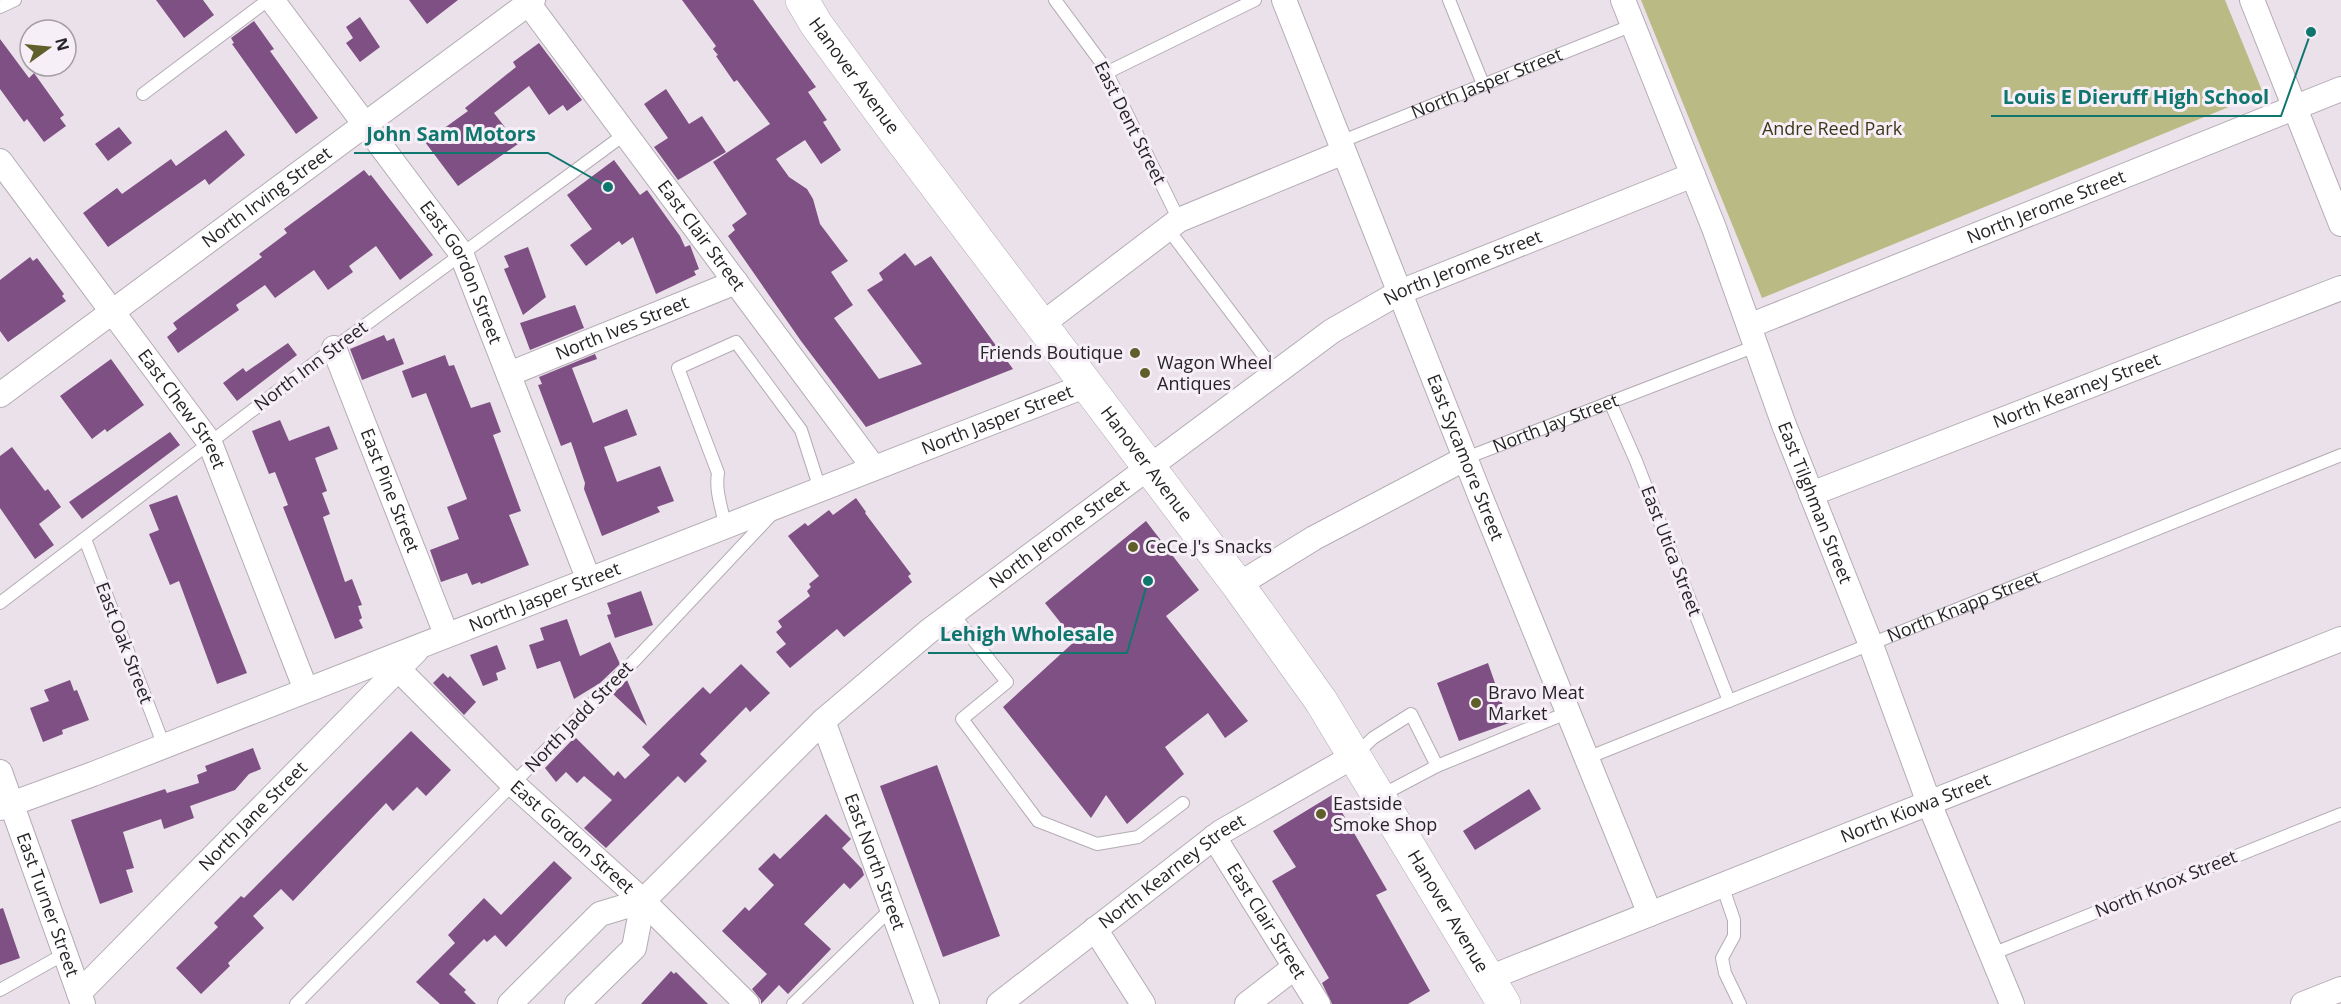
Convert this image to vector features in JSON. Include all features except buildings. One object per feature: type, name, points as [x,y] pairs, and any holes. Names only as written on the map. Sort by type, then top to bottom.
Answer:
[{"type":"main road","name":"Hanover Avenue","points":[[802,0],[816,24],[891,126],[1149,466],[1322,701],[1497,991]]},
{"type":"street","name":"East Gordon Street","points":[[270,0],[461,253],[588,578]]},
{"type":"street","name":"East Sycamore Street","points":[[1284,0],[1650,914]]},
{"type":"street","name":"East Tilghman Street","points":[[1623,0],[1692,175],[1929,802],[2012,1004]]},
{"type":"street","points":[[2252,0],[2341,225]]},
{"type":"street","name":"North Irving Street","points":[[0,395],[531,2]]},
{"type":"street","name":"East Clair Street","points":[[531,2],[625,134],[874,468]]},
{"type":"street","name":"North Jerome Street","points":[[1752,336],[2341,89]]},
{"type":"street","name":"North Jasper Street","points":[[1041,325],[1173,224],[1342,147]]},
{"type":"street","name":"North Jerome Street","points":[[510,1004],[600,914],[643,901],[822,721],[952,613],[1332,331],[1400,292],[1692,175]]},
{"type":"street","name":"East Chew Street","points":[[4,176],[112,311],[210,443],[306,690]]},
{"type":"street","name":"North Ives Street","points":[[509,374],[736,282]]},
{"type":"street","name":"North Kearney Street","points":[[1811,494],[2341,288]]},
{"type":"street","name":"East Pine Street","points":[[334,348],[436,638]]},
{"type":"street","name":"North Jasper Street","points":[[6,806],[588,578],[723,515],[782,504],[817,479],[874,468],[1087,385]]},
{"type":"street","name":"North Jay Street","points":[[1238,585],[1314,538],[1466,458]]},
{"type":"street","name":"North Jane Street","points":[[81,998],[398,669],[436,638]]},
{"type":"street","name":"North Kiowa Street","points":[[1497,991],[1650,914],[2341,639]]},
{"type":"street","name":"East Gordon Street","points":[[398,669],[513,784],[643,901],[747,1004]]},
{"type":"street","name":"East North Street","points":[[822,721],[927,1004]]},
{"type":"street","name":"North Kearney Street","points":[[999,1004],[1214,837],[1354,756]]},
{"type":"street","name":"East Turner Street","points":[[0,772],[6,806],[66,953],[81,998]]},
{"type":"street","name":"East Clair Street","points":[[1214,837],[1318,1004]]},
{"type":"street","points":[[577,1004],[633,948],[643,901]]},
{"type":"street","points":[[1095,929],[1143,1004]]},
{"type":"street","points":[[1246,1004],[1295,967]]},
{"type":"street","points":[[2303,1004],[2341,989]]},
{"type":"lane","points":[[0,8],[15,0]]},
{"type":"lane","points":[[143,94],[270,0]]},
{"type":"lane","name":"East Dent Street","points":[[1055,0],[1103,65],[1173,224],[1276,372]]},
{"type":"lane","points":[[1106,73],[1255,0]]},
{"type":"lane","points":[[1449,0],[1483,84]]},
{"type":"lane","name":"North Jasper Street","points":[[1342,147],[1483,84],[1633,25]]},
{"type":"lane","name":"North Inn Street","points":[[0,603],[334,348],[625,134]]},
{"type":"lane","name":"North Jay Street","points":[[1466,458],[1610,402],[1752,336]]},
{"type":"lane","points":[[723,515],[716,488],[718,473],[678,368],[736,342],[801,430],[817,479]]},
{"type":"lane","name":"East Utica Street","points":[[1610,402],[1636,461],[1730,701]]},
{"type":"lane","name":"North Knapp Street","points":[[1587,758],[2341,455]]},
{"type":"lane","name":"North Jadd Street","points":[[296,1004],[638,657],[782,504]]},
{"type":"lane","name":"East Oak Street","points":[[85,539],[164,746]]},
{"type":"lane","points":[[952,613],[1007,682],[962,719],[1038,821],[1097,844],[1138,837],[1183,803]]},
{"type":"lane","points":[[1380,796],[1437,766],[1569,712]]},
{"type":"lane","points":[[1354,756],[1373,738],[1411,714],[1437,766]]},
{"type":"lane","name":"North Knox Street","points":[[1992,954],[2341,814]]},
{"type":"lane","points":[[1722,885],[1734,920],[1734,936],[1722,958],[1725,972],[1740,1004]]},
{"type":"lane","points":[[794,1004],[892,908]]},
{"type":"lane","points":[[0,990],[66,953]]},
{"type":"green space","name":"Andre Reed Park","points":[[1641,0],[2225,0],[2263,93],[1762,298]]},
{"type":"place","name":"Louis E Dieruff High School","points":[[2311,32]]},
{"type":"place","name":"John Sam Motors","points":[[608,187]]},
{"type":"place","name":"Friends Boutique","points":[[1135,353]]},
{"type":"place","name":"Wagon Wheel Antiques","points":[[1145,373]]},
{"type":"place","name":"CeCe J's Snacks","points":[[1133,547]]},
{"type":"place","name":"Lehigh Wholesale","points":[[1148,581]]},
{"type":"place","name":"Bravo Meat Market","points":[[1476,703]]},
{"type":"place","name":"Eastside Smoke Shop","points":[[1321,814]]}]
